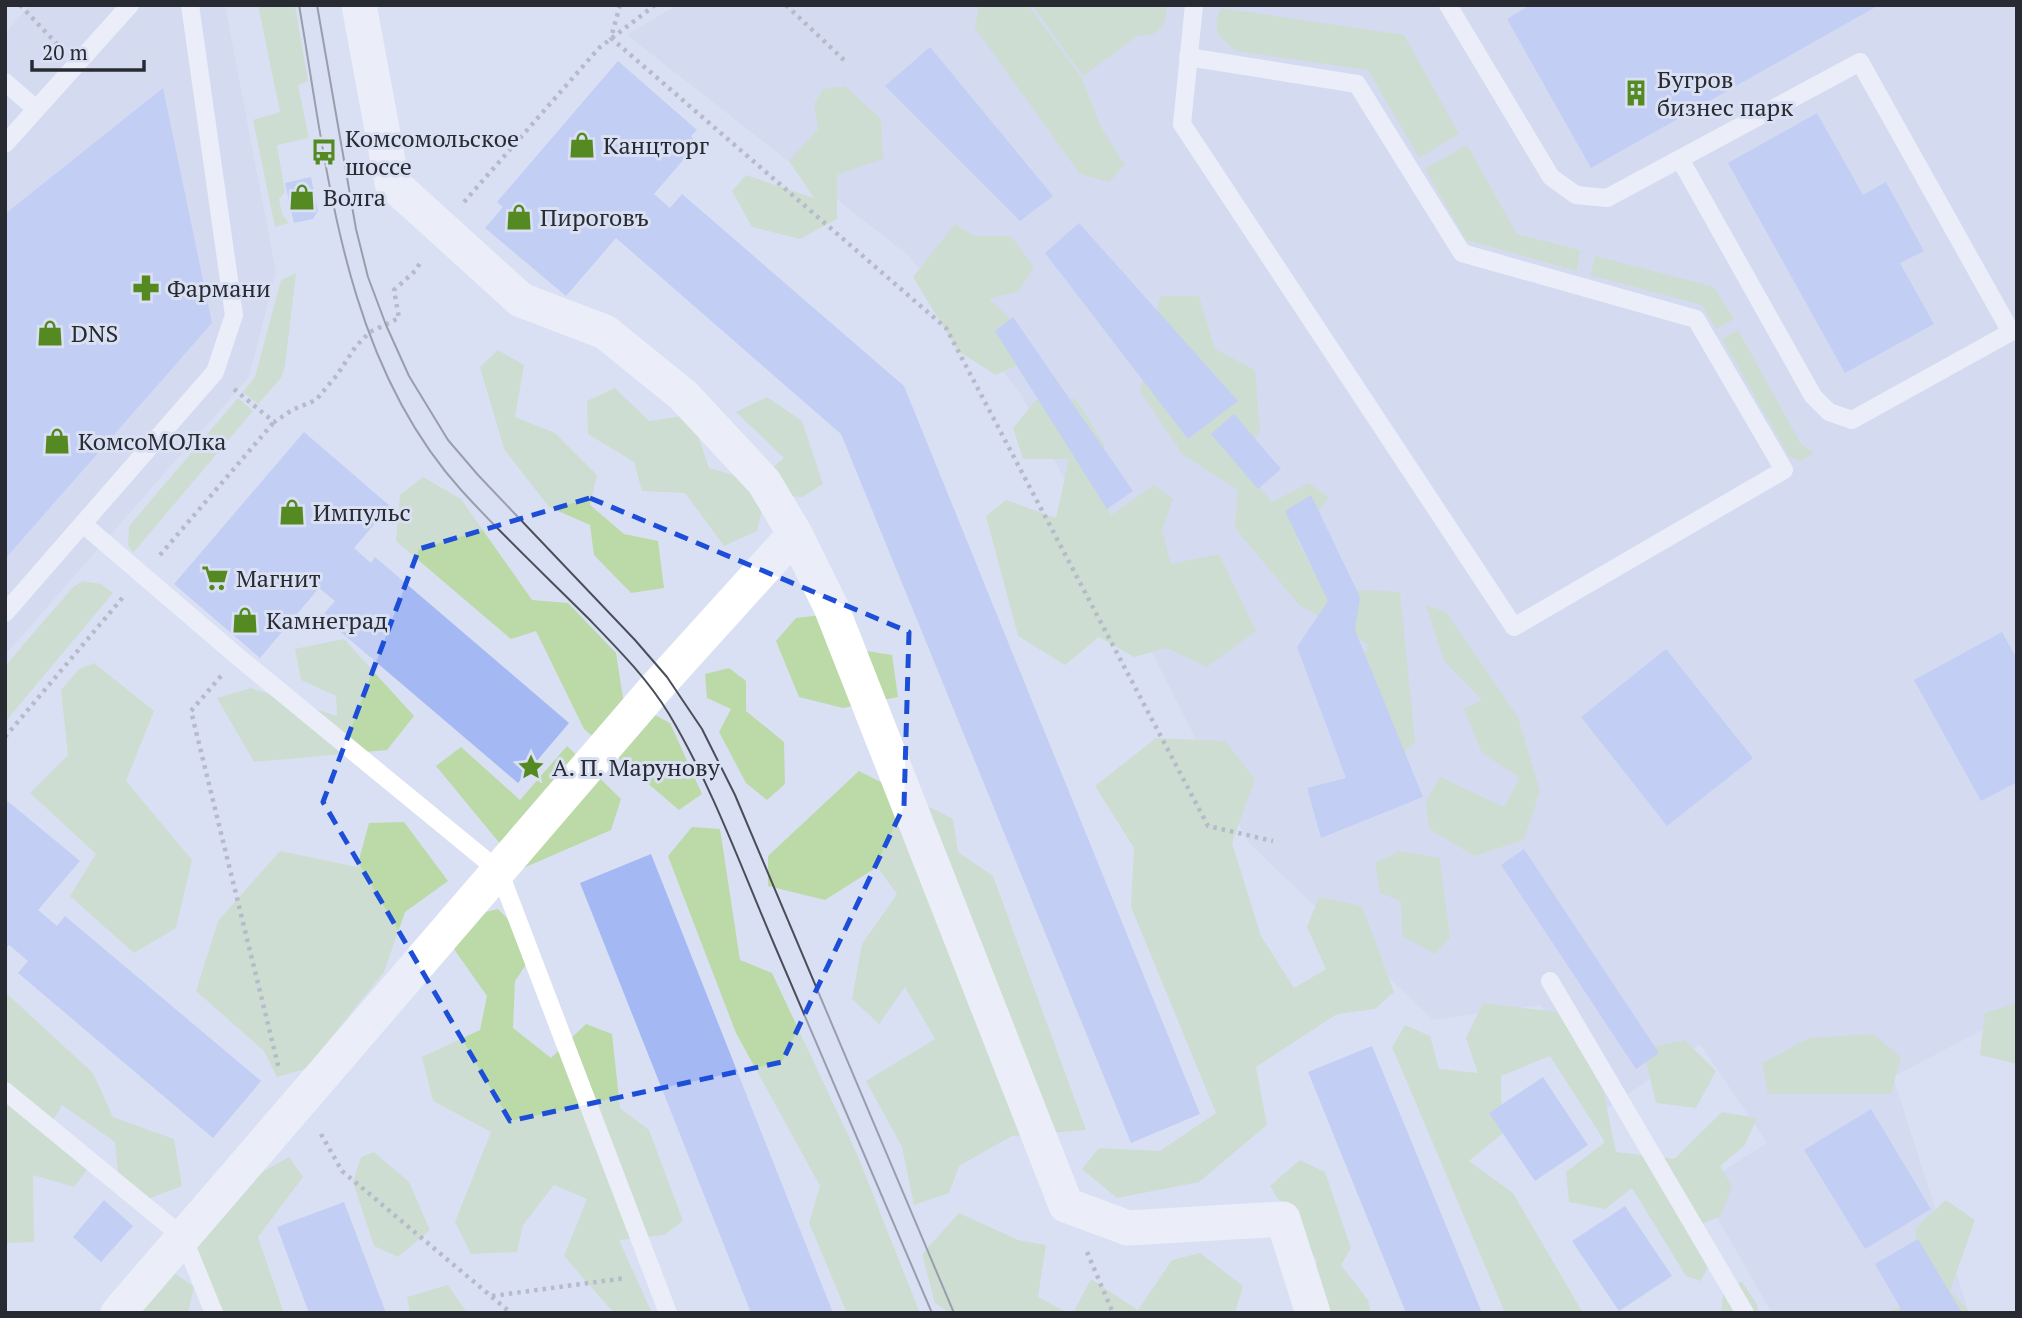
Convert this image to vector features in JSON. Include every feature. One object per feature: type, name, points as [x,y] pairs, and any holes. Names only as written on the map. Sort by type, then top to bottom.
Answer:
[{"type":"street","points":[[359,5],[392,183],[522,300],[605,332],[683,395],[764,482],[795,534],[831,607],[1066,1205],[1128,1228],[1283,1219],[1313,1313]]},
{"type":"street","points":[[117,1313],[653,691],[795,534]]},
{"type":"lane","points":[[5,144],[130,5]]},
{"type":"lane","points":[[5,613],[215,372],[234,315],[190,5]]},
{"type":"lane","points":[[1188,57],[1357,84],[1462,253],[1696,320],[1784,470],[1514,627],[1182,124],[1188,57],[1194,5]]},
{"type":"lane","points":[[1448,5],[1551,177],[1576,195],[1607,198],[1860,62],[2014,332],[1852,420],[1829,412],[1813,397],[1680,159]]},
{"type":"lane","points":[[5,82],[36,109]]},
{"type":"lane","points":[[83,524],[237,656],[499,872],[668,1313]]},
{"type":"lane","points":[[1550,981],[1745,1313]]},
{"type":"lane","points":[[5,1091],[183,1237],[214,1313]]},
{"type":"path","points":[[20,5],[76,65]]},
{"type":"path","points":[[620,5],[611,38],[946,328],[1208,826],[1273,841]]},
{"type":"path","points":[[786,5],[844,60]]},
{"type":"path","points":[[237,656],[191,711],[282,1083],[301,1101],[342,1171],[511,1313]]},
{"type":"path","points":[[1066,1205],[1113,1313]]},
{"type":"path","points":[[491,1296],[653,1275]]},
{"type":"highlighted area","points":[[590,498],[909,632],[904,806],[782,1062],[510,1121],[323,802],[419,549]]},
{"type":"shaded area","points":[[29,5],[225,5],[276,272],[249,377],[5,655],[5,34]]},
{"type":"shaded area","name":"Бугров бизнес парк","points":[[677,5],[2017,5],[2017,1038],[2005,1018],[1893,1077],[1969,1313],[1772,1313],[1699,1186],[1767,1143],[1700,1044],[1605,1110],[1541,1005],[1433,1020],[1248,842],[1021,394],[909,256],[627,35]]},
{"type":"green space","points":[[258,5],[295,5],[308,81],[298,85],[309,138],[277,145],[285,192],[279,199],[282,214],[289,223],[275,227],[253,120],[280,112]]},
{"type":"green space","points":[[979,5],[1028,5],[1082,78],[1101,127],[1125,165],[1109,182],[1080,174],[975,28]]},
{"type":"green space","points":[[1032,5],[1166,5],[1166,12],[1164,24],[1157,32],[1139,35],[1083,76]]},
{"type":"green space","points":[[1221,8],[1404,35],[1459,134],[1419,158],[1368,70],[1236,51],[1218,35],[1216,20]]},
{"type":"green space","points":[[845,86],[881,119],[883,159],[837,175],[837,219],[800,239],[752,227],[732,191],[746,175],[814,198],[789,161],[818,129],[814,104],[823,89]]},
{"type":"green space","points":[[1467,145],[1517,234],[1580,250],[1577,271],[1466,240],[1425,169]]},
{"type":"green space","points":[[955,224],[975,236],[1011,236],[1034,267],[1019,291],[989,299],[1019,327],[1038,356],[996,375],[958,351],[913,277]]},
{"type":"green space","points":[[1595,256],[1711,286],[1734,319],[1716,329],[1702,305],[1590,275]]},
{"type":"green space","points":[[296,273],[285,366],[281,378],[258,404],[243,392],[255,377],[281,280]]},
{"type":"green space","points":[[1160,296],[1199,296],[1215,349],[1255,370],[1260,429],[1242,467],[1272,502],[1309,483],[1329,497],[1297,540],[1323,588],[1400,592],[1415,742],[1388,767],[1341,698],[1369,645],[1299,605],[1235,528],[1238,490],[1183,455],[1140,391]]},
{"type":"green space","points":[[1738,330],[1801,444],[1814,453],[1800,461],[1789,456],[1722,339]]},
{"type":"green space","points":[[498,350],[524,365],[515,417],[555,433],[597,475],[590,505],[624,534],[658,541],[664,588],[631,593],[594,555],[590,525],[549,507],[504,449],[480,367]]},
{"type":"green space","points":[[615,388],[649,421],[691,415],[709,468],[756,481],[784,458],[736,412],[767,397],[802,421],[823,484],[802,497],[766,494],[757,531],[724,546],[685,493],[642,491],[634,462],[588,434],[587,401]]},
{"type":"green space","points":[[238,398],[253,411],[133,553],[128,545],[129,526]]},
{"type":"green space","points":[[1076,399],[1105,446],[1091,480],[1111,515],[1154,485],[1173,499],[1162,531],[1171,564],[1219,554],[1256,631],[1207,667],[1166,648],[1134,657],[1099,637],[1065,665],[1018,636],[986,516],[1006,500],[1056,518],[1069,459],[1023,459],[1013,428],[1036,400]]},
{"type":"green space","points":[[423,477],[461,499],[532,600],[568,603],[616,653],[623,698],[670,723],[702,794],[679,810],[584,729],[536,631],[511,639],[396,541],[400,495]]},
{"type":"green space","points":[[83,581],[101,584],[113,593],[5,722],[5,666],[73,587]]},
{"type":"green space","points":[[1426,605],[1446,612],[1518,717],[1540,791],[1524,840],[1474,856],[1429,829],[1426,801],[1440,777],[1504,807],[1520,778],[1482,753],[1464,709],[1482,700],[1444,661]]},
{"type":"green space","points":[[830,614],[847,648],[892,655],[898,697],[843,708],[799,697],[776,641],[796,618]]},
{"type":"green space","points":[[344,639],[414,716],[387,750],[254,762],[217,698],[251,688],[337,716],[336,696],[301,680],[295,649]]},
{"type":"green space","points":[[94,663],[154,711],[126,781],[192,860],[176,928],[134,953],[70,896],[96,854],[30,793],[68,755],[61,690],[79,669]]},
{"type":"green space","points":[[729,668],[746,681],[746,711],[784,742],[785,784],[767,800],[746,783],[719,732],[731,709],[707,698],[705,674]]},
{"type":"green space","points":[[1156,738],[1225,741],[1255,779],[1232,843],[1261,936],[1294,988],[1326,969],[1307,927],[1319,897],[1362,906],[1394,992],[1375,1009],[1337,1014],[1256,1067],[1267,1125],[1199,1182],[1117,1198],[1082,1169],[1099,1148],[1160,1151],[1216,1113],[1131,907],[1134,848],[1095,786]]},
{"type":"green space","points":[[567,746],[621,799],[611,830],[521,869],[436,766],[461,747],[520,800]]},
{"type":"green space","points":[[859,771],[953,819],[958,852],[993,876],[1086,1130],[1012,1136],[959,1166],[949,1193],[914,1205],[902,1147],[866,1081],[935,1039],[905,987],[879,1024],[852,999],[862,944],[897,894],[877,867],[825,900],[768,886],[768,856]]},
{"type":"green space","points":[[404,822],[448,881],[405,912],[384,972],[306,1069],[277,1077],[264,1051],[196,991],[218,921],[280,851],[357,867],[369,823]]},
{"type":"green space","points":[[692,827],[720,829],[740,960],[772,973],[857,1154],[920,1313],[847,1313],[809,1223],[820,1186],[736,1033],[668,856]]},
{"type":"green space","points":[[1400,851],[1440,858],[1450,938],[1435,954],[1402,936],[1401,901],[1380,893],[1375,863]]},
{"type":"green space","points":[[498,909],[537,948],[515,981],[513,1028],[551,1058],[586,1024],[612,1034],[620,1108],[649,1130],[683,1221],[664,1235],[619,1240],[652,1313],[614,1313],[564,1256],[587,1199],[554,1185],[523,1225],[517,1252],[471,1254],[455,1222],[491,1132],[433,1101],[422,1057],[480,1030],[487,996],[449,942],[466,917]]},
{"type":"green space","points":[[5,992],[93,1073],[113,1117],[174,1139],[182,1186],[140,1202],[119,1182],[115,1142],[62,1105],[51,1124],[90,1166],[74,1187],[33,1175],[34,1242],[5,1243]]},
{"type":"green space","points":[[1483,1003],[1557,1012],[1600,1075],[1616,1152],[1674,1159],[1722,1112],[1757,1118],[1745,1145],[1720,1166],[1732,1186],[1721,1216],[1692,1228],[1711,1261],[1701,1281],[1686,1276],[1632,1188],[1605,1209],[1569,1202],[1566,1172],[1605,1142],[1550,1056],[1501,1076],[1502,1134],[1469,1161],[1513,1193],[1583,1313],[1505,1313],[1392,1047],[1405,1025],[1430,1036],[1439,1069],[1478,1073],[1466,1038]]},
{"type":"green space","points":[[2017,1003],[2017,1064],[1980,1055],[1985,1013]]},
{"type":"green space","points":[[1873,1034],[1901,1057],[1891,1094],[1768,1094],[1762,1063],[1809,1038]]},
{"type":"green space","points":[[1685,1040],[1716,1071],[1696,1108],[1656,1103],[1643,1049]]},
{"type":"green space","points":[[374,1152],[409,1182],[430,1230],[398,1257],[374,1246],[353,1182],[361,1157]]},
{"type":"green space","points":[[289,1157],[303,1177],[258,1237],[284,1313],[215,1313],[186,1249],[191,1200],[233,1189]]},
{"type":"green space","points":[[1300,1160],[1325,1172],[1351,1248],[1341,1265],[1368,1300],[1371,1313],[1326,1313],[1309,1291],[1317,1261],[1270,1186]]},
{"type":"green space","points":[[1946,1200],[1975,1220],[1950,1291],[1971,1313],[1884,1313],[1917,1301],[1916,1228]]},
{"type":"green space","points":[[959,1213],[1018,1240],[1046,1245],[1038,1297],[1068,1313],[950,1313],[935,1303],[922,1254]]},
{"type":"green space","points":[[1200,1253],[1243,1286],[1235,1313],[1073,1313],[1091,1279],[1138,1310],[1172,1260]]},
{"type":"green space","points":[[166,1267],[194,1287],[188,1313],[123,1313]]},
{"type":"green space","points":[[1742,1282],[1757,1304],[1758,1313],[1721,1313],[1724,1286]]},
{"type":"green space","points":[[448,1285],[467,1313],[410,1313],[407,1297]]},
{"type":"building","name":"Бугров бизнес парк","points":[[1530,5],[1879,5],[1591,168],[1507,19]]},
{"type":"building","points":[[930,47],[1053,196],[1020,221],[885,86]]},
{"type":"building","points":[[618,61],[697,130],[691,136],[697,144],[654,194],[670,208],[682,194],[904,386],[1200,1114],[1131,1143],[841,434],[616,238],[566,296],[485,228],[503,207],[497,202]]},
{"type":"building","name":"КомсоМОЛка","points":[[163,88],[212,323],[5,559],[5,214]]},
{"type":"building","points":[[1817,113],[1863,195],[1886,182],[1924,251],[1900,263],[1934,324],[1845,373],[1728,163]]},
{"type":"building","name":"Волга","points":[[311,177],[318,211],[313,219],[294,223],[285,183]]},
{"type":"building","points":[[1079,223],[1238,401],[1188,439],[1045,253]]},
{"type":"building","points":[[1013,317],[1133,491],[1107,509],[995,331]]},
{"type":"building","points":[[1234,414],[1281,469],[1258,489],[1211,434]]},
{"type":"building","points":[[304,432],[390,506],[354,548],[371,563],[375,557],[569,723],[518,783],[322,616],[335,601],[319,588],[260,658],[174,584]]},
{"type":"building","points":[[1311,495],[1360,597],[1355,630],[1423,797],[1321,838],[1307,788],[1346,778],[1297,647],[1328,601],[1285,511]]},
{"type":"building","points":[[2002,632],[2017,659],[2017,782],[1981,801],[1914,680]]},
{"type":"building","points":[[1666,649],[1753,758],[1667,826],[1581,717]]},
{"type":"building","points":[[5,799],[80,861],[38,910],[57,926],[65,916],[261,1081],[213,1138],[18,973],[28,961],[9,945],[5,950]]},
{"type":"building","points":[[1524,849],[1659,1053],[1636,1069],[1501,865]]},
{"type":"building","points":[[651,854],[833,1313],[751,1313],[580,883]]},
{"type":"building","points":[[1372,1046],[1482,1313],[1406,1313],[1308,1072]]},
{"type":"building","points":[[1543,1077],[1588,1145],[1535,1181],[1489,1113]]},
{"type":"building","points":[[1871,1109],[1931,1209],[1865,1249],[1804,1150]]},
{"type":"building","points":[[104,1200],[133,1226],[101,1262],[73,1237]]},
{"type":"building","points":[[344,1202],[386,1313],[309,1313],[277,1227]]},
{"type":"building","points":[[1625,1206],[1672,1276],[1619,1311],[1572,1241]]},
{"type":"building","points":[[1918,1239],[1962,1313],[1895,1313],[1901,1309],[1875,1264]]},
{"type":"tram line","points":[[299,5],[332,198],[347,262],[366,324],[390,383],[422,439],[462,491],[621,652],[651,688],[685,741],[725,827],[932,1313]]},
{"type":"tram line","points":[[317,5],[356,229],[368,277],[409,376],[448,440],[635,640],[667,677],[702,729],[735,795],[954,1313]]},
{"type":"place","name":"Бугров бизнес парк","points":[[1636,93]]},
{"type":"place","name":"Канцторг","points":[[582,145]]},
{"type":"place","name":"Комсомольское шоссе","points":[[324,152]]},
{"type":"place","name":"Волга","points":[[302,197]]},
{"type":"place","name":"Пироговъ","points":[[519,217]]},
{"type":"place","name":"Фармани","points":[[146,288]]},
{"type":"place","name":"DNS","points":[[50,333]]},
{"type":"place","name":"КомсоМОЛка","points":[[57,441]]},
{"type":"place","name":"Импульс","points":[[292,512]]},
{"type":"place","name":"Магнит","points":[[215,578]]},
{"type":"place","name":"Камнеград","points":[[245,620]]},
{"type":"place","name":"А. П. Марунову","points":[[531,767]]}]
